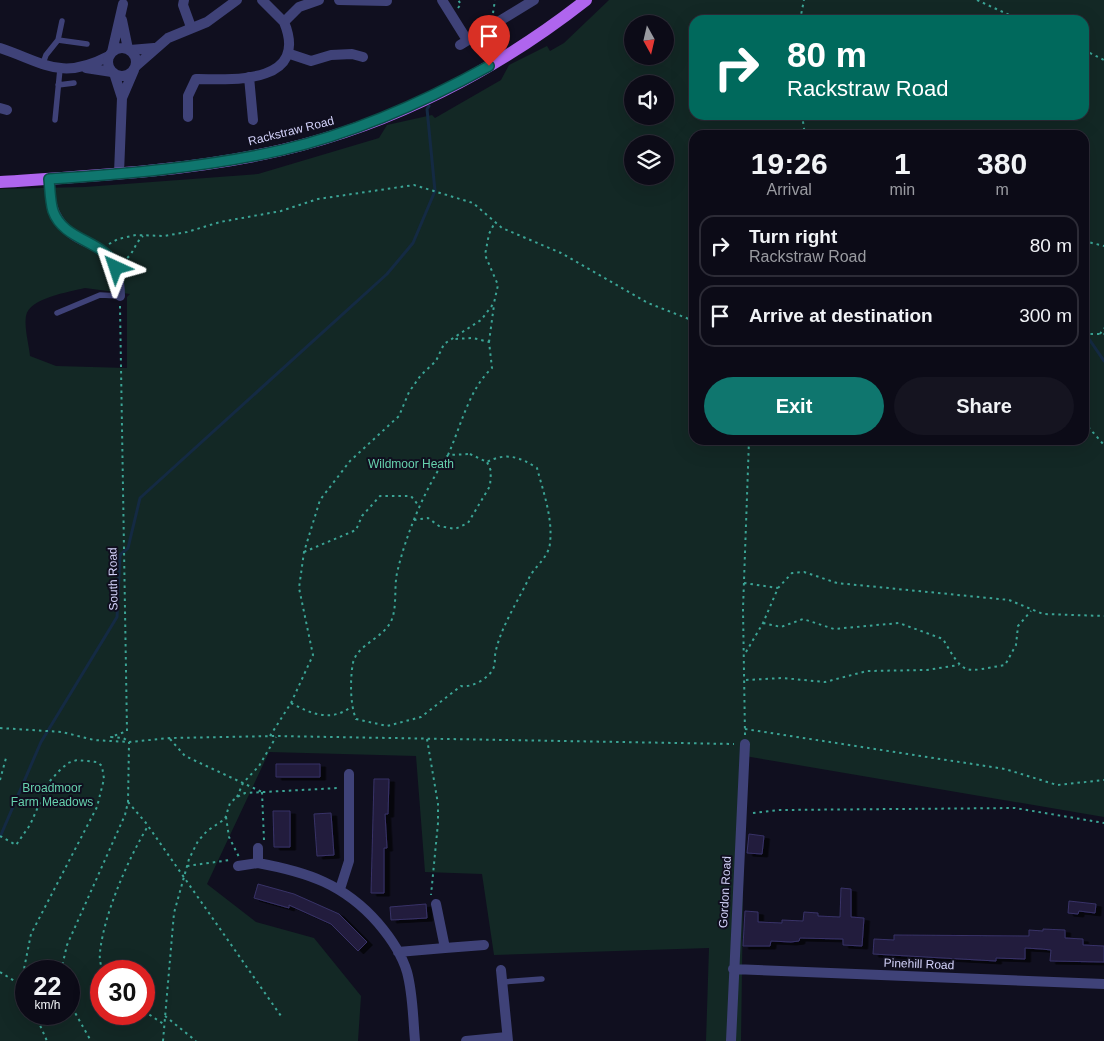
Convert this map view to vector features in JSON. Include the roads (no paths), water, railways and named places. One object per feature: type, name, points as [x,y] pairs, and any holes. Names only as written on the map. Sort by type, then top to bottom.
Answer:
[{"type":"main road","name":"Rackstraw Road","points":[[0,182],[119,173],[255,155],[303,144],[346,131],[421,102],[481,71],[540,34],[586,0]]},
{"type":"street","points":[[184,0],[183,5],[191,27]]},
{"type":"street","points":[[0,48],[42,66],[60,69],[82,68],[113,72],[122,76],[135,68],[154,48],[191,27],[207,22],[237,0]]},
{"type":"street","points":[[188,117],[188,96],[196,79],[261,75],[278,69],[290,54],[291,39],[284,22],[262,0]]},
{"type":"street","points":[[284,22],[299,7],[319,0]]},
{"type":"street","points":[[339,0],[387,1]]},
{"type":"street","points":[[442,0],[464,43],[534,0]]},
{"type":"street","points":[[119,173],[122,98],[135,68],[135,57],[129,49],[123,29],[123,2]]},
{"type":"street","points":[[122,98],[113,72],[108,66],[123,2]]},
{"type":"street","points":[[82,68],[119,48],[154,48]]},
{"type":"street","points":[[290,54],[311,61],[331,55],[352,54],[363,57]]},
{"type":"street","points":[[249,77],[253,120]]},
{"type":"street","points":[[49,179],[54,212],[60,222],[72,235],[102,251],[112,260],[116,268],[120,296]]},
{"type":"street","name":"Gordon Road","points":[[731,1041],[745,744]]},
{"type":"street","points":[[340,889],[349,861],[349,774]]},
{"type":"street","points":[[258,848],[258,864]]},
{"type":"street","points":[[238,866],[258,864],[284,868],[314,877],[340,889],[364,907],[387,934],[407,972],[414,1041]]},
{"type":"street","points":[[433,902],[445,948]]},
{"type":"street","points":[[398,952],[484,945]]},
{"type":"street","name":"Pinehill Road","points":[[733,969],[1104,984]]},
{"type":"street","points":[[466,1041],[508,1039],[500,970]]},
{"type":"lane","points":[[42,66],[46,55],[58,40],[62,21]]},
{"type":"lane","points":[[58,40],[87,44]]},
{"type":"lane","points":[[55,120],[60,69]]},
{"type":"lane","points":[[58,85],[74,83]]},
{"type":"lane","points":[[57,312],[100,295],[120,296]]},
{"type":"lane","points":[[502,982],[542,979]]},
{"type":"waterway","points":[[0,837],[41,742],[117,617],[120,555],[128,548],[140,498],[387,274],[413,243],[435,191],[427,109],[429,106]]},
{"type":"waterway","points":[[1089,339],[1104,361]]},
{"type":"park label","name":"Wildmoor Heath","points":[[411,464]]},
{"type":"park label","name":"Broadmoor Farm Meadows","points":[[52,795]]}]
